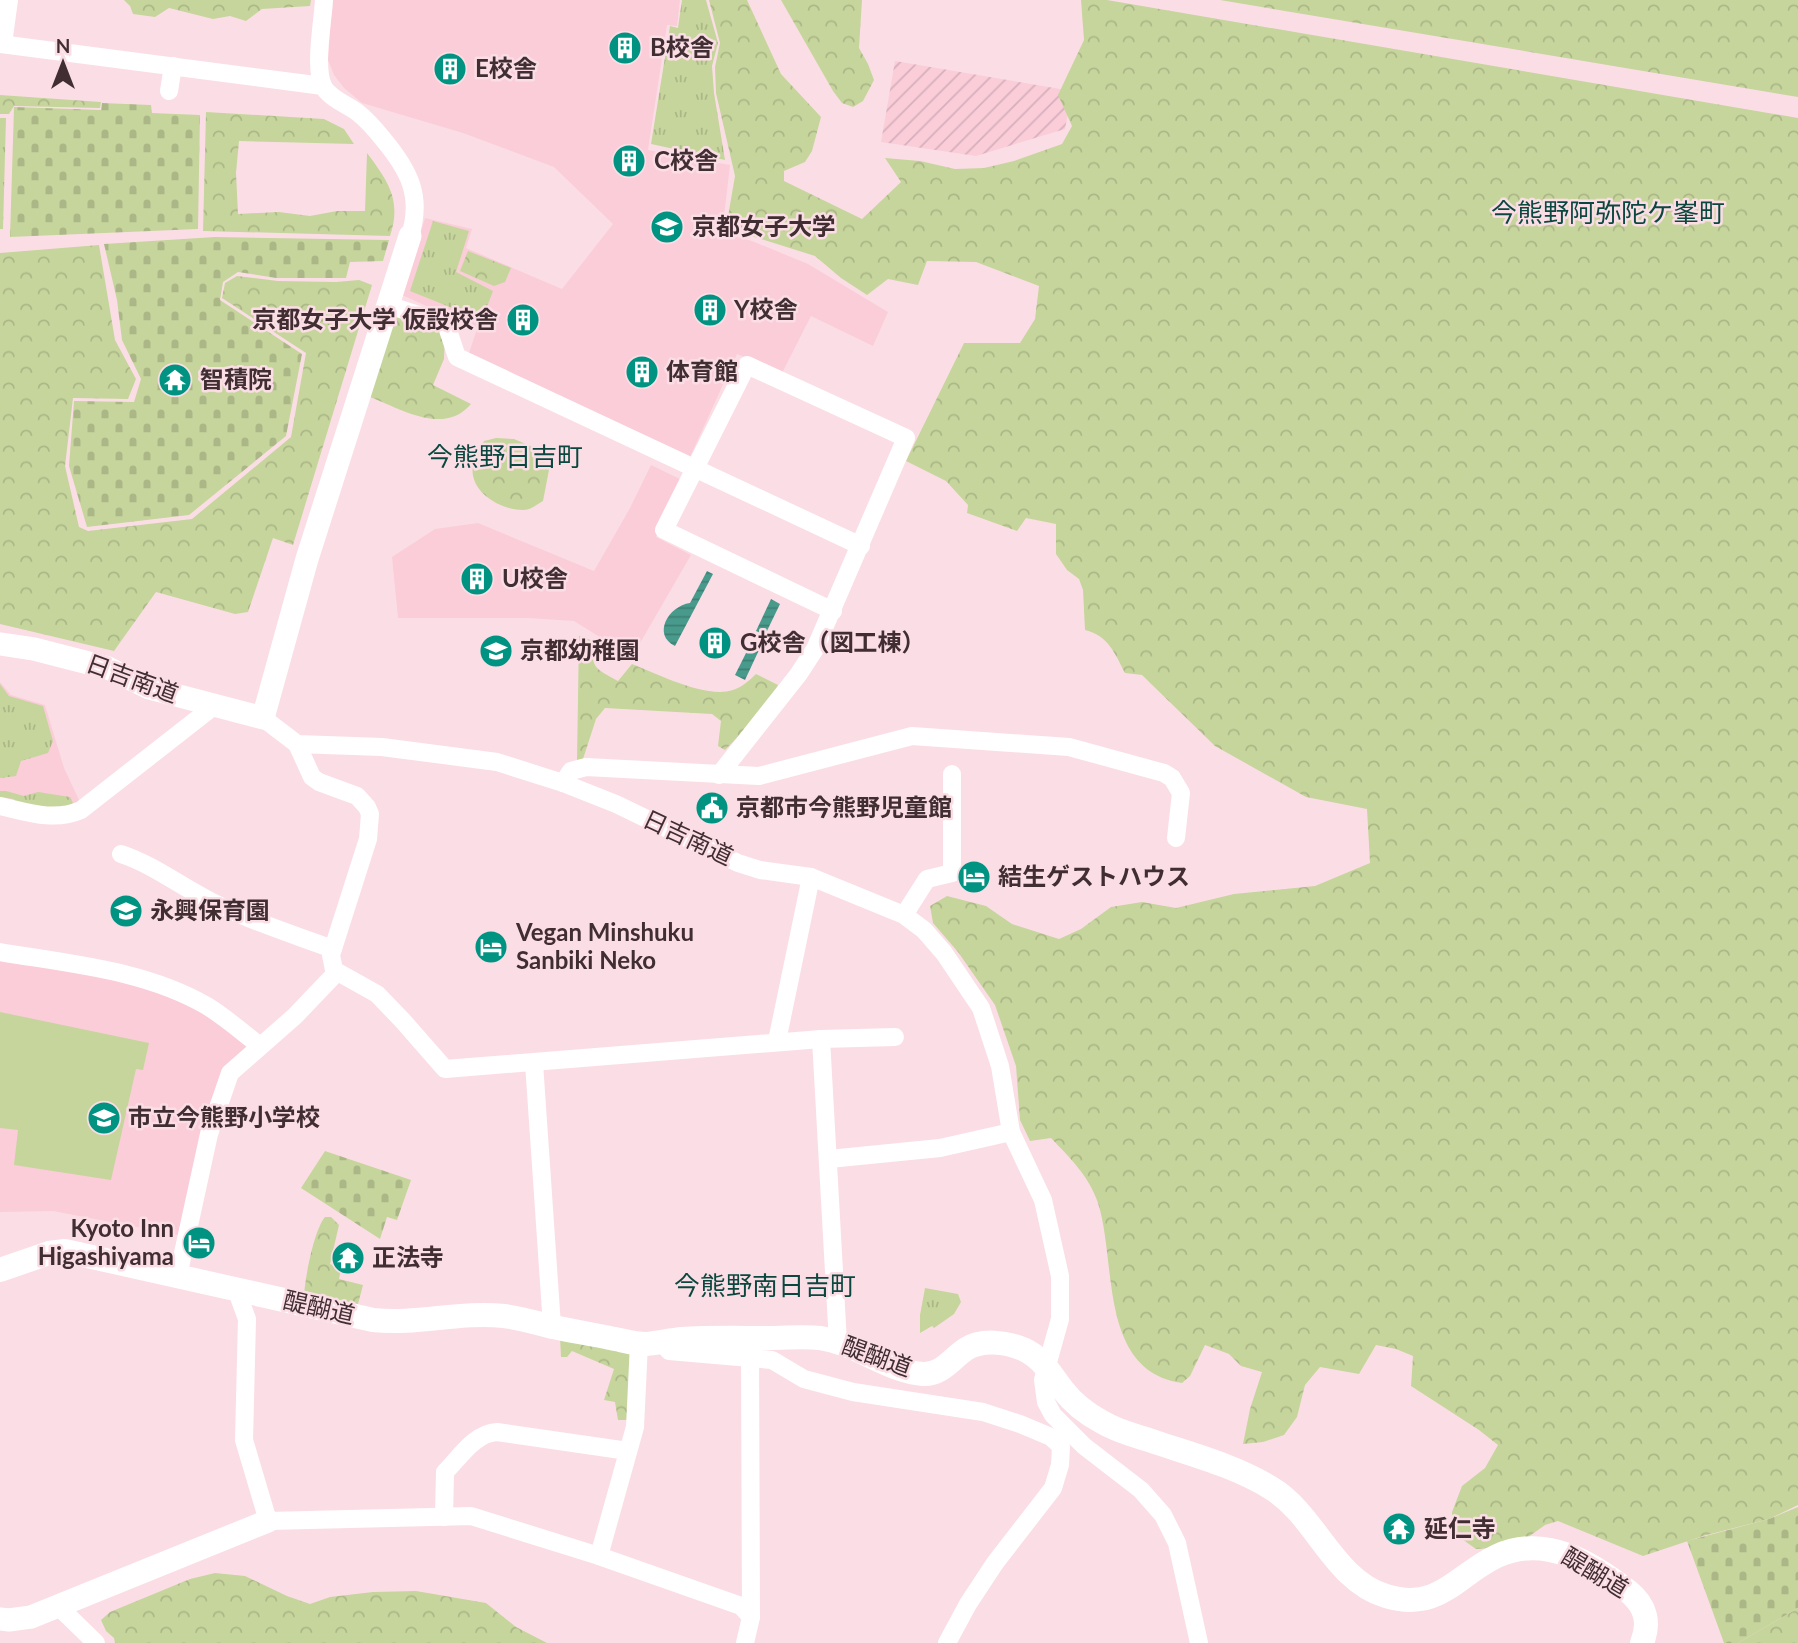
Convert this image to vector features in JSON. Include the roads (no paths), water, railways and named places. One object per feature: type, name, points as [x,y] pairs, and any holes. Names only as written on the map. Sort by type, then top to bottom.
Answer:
[{"type":"main road","name":"醍醐道","points":[[0,1270],[49,1253],[65,1251],[388,1322],[489,1315],[525,1319],[650,1343],[680,1339],[821,1338],[919,1373],[939,1371],[969,1347],[989,1343],[1020,1348],[1046,1366],[1069,1397],[1101,1422],[1222,1465],[1272,1488],[1297,1510],[1357,1580],[1374,1591],[1402,1600],[1429,1598],[1444,1592],[1496,1556],[1523,1548],[1552,1548],[1606,1576],[1637,1599],[1646,1618],[1647,1630],[1642,1643]]},
{"type":"street","points":[[9,0],[2,44],[323,86],[335,98],[358,113],[402,163],[411,185],[415,202],[414,223],[307,559],[263,718]]},
{"type":"street","points":[[323,86],[320,54],[324,0]]},
{"type":"street","points":[[169,91],[173,66]]},
{"type":"street","points":[[388,305],[446,324],[457,357],[861,546]]},
{"type":"street","points":[[719,775],[798,675],[815,649],[833,611],[906,438],[747,365],[664,530],[833,611]]},
{"type":"street","name":"日吉南道","points":[[0,644],[34,649],[108,668],[149,688],[263,718],[297,744],[382,747],[497,762],[563,783],[650,820],[738,863],[761,870],[811,877],[904,915],[935,942],[978,1002],[1000,1066],[1011,1132],[1043,1200],[1060,1276],[1060,1320],[1046,1366],[1043,1387],[1046,1402],[1053,1415],[1084,1446],[1142,1490],[1172,1530],[1181,1558],[1199,1643]]},
{"type":"street","points":[[0,806],[52,817],[71,815],[214,706]]},
{"type":"street","points":[[563,783],[571,771],[586,767],[760,776],[912,736],[1069,747],[1164,773],[1172,778],[1181,793],[1176,838]]},
{"type":"street","points":[[297,744],[312,777],[357,796],[370,814],[368,839],[333,949],[332,965],[337,972],[377,994],[444,1069],[777,1041],[895,1037]]},
{"type":"street","points":[[904,915],[927,879],[952,873],[952,774]]},
{"type":"street","points":[[121,853],[152,866],[188,889],[239,914],[333,949]]},
{"type":"street","points":[[777,1041],[811,877]]},
{"type":"street","points":[[0,952],[124,974],[167,986],[208,1007],[259,1045]]},
{"type":"street","points":[[178,1276],[209,1134],[230,1073],[295,1016],[337,972]]},
{"type":"street","points":[[821,1039],[838,1343]]},
{"type":"street","points":[[534,1063],[551,1326]]},
{"type":"street","points":[[829,1159],[940,1149],[1011,1132]]},
{"type":"street","points":[[242,1290],[240,1300],[247,1320],[244,1440],[268,1521]]},
{"type":"street","points":[[599,1556],[635,1427],[650,1343],[669,1351],[772,1360],[804,1379],[853,1392],[983,1412],[1020,1423],[1051,1437],[1061,1446],[1060,1465],[1053,1488],[987,1575],[947,1643]]},
{"type":"street","points":[[745,1643],[751,1616],[750,1357]]},
{"type":"street","points":[[444,1517],[445,1472],[486,1433],[628,1451]]},
{"type":"street","points":[[0,1619],[22,1619],[58,1606],[268,1521],[471,1516],[599,1556],[741,1606],[751,1616]]},
{"type":"street","points":[[58,1606],[96,1643]]},
{"type":"place","name":"B校舎","points":[[625,48]]},
{"type":"place","name":"E校舎","points":[[450,69]]},
{"type":"place","name":"C校舎","points":[[629,161]]},
{"type":"place","name":"京都女子大学","points":[[667,227]]},
{"type":"place","name":"Y校舎","points":[[710,310]]},
{"type":"place","name":"京都女子大学 仮設校舎","points":[[523,320]]},
{"type":"place","name":"体育館","points":[[642,372]]},
{"type":"place","name":"智積院","points":[[175,380]]},
{"type":"place","name":"U校舎","points":[[477,579]]},
{"type":"place","name":"G校舎（図工棟）","points":[[715,643]]},
{"type":"place","name":"京都幼稚園","points":[[496,651]]},
{"type":"place","name":"京都市今熊野児童館","points":[[712,808]]},
{"type":"place","name":"結生ゲストハウス","points":[[974,877]]},
{"type":"place","name":"永興保育園","points":[[126,911]]},
{"type":"place","name":"Vegan Minshuku Sanbiki Neko","points":[[491,947]]},
{"type":"place","name":"市立今熊野小学校","points":[[104,1118]]},
{"type":"place","name":"Kyoto Inn Higashiyama","points":[[199,1243]]},
{"type":"place","name":"正法寺","points":[[348,1258]]},
{"type":"place","name":"延仁寺","points":[[1399,1529]]},
{"type":"district","name":"今熊野阿弥陀ケ峯町","points":[[1608,213]]},
{"type":"district","name":"今熊野日吉町","points":[[505,457]]},
{"type":"district","name":"今熊野南日吉町","points":[[765,1286]]}]
